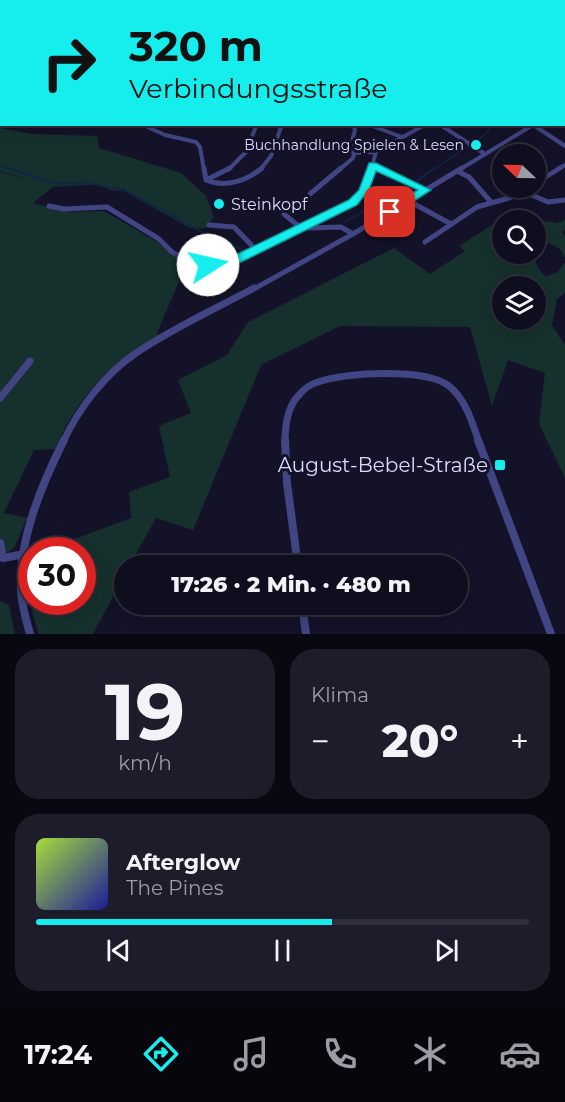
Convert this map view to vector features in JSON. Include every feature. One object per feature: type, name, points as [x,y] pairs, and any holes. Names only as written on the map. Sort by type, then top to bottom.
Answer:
[{"type":"street","points":[[145,126],[165,135],[196,142],[200,147],[206,180]]},
{"type":"street","points":[[206,180],[223,175],[234,166],[252,142],[256,126]]},
{"type":"street","points":[[206,180],[221,185],[254,173],[269,160],[281,126]]},
{"type":"street","points":[[354,126],[355,130],[350,148],[354,153]]},
{"type":"street","points":[[373,126],[402,137]]},
{"type":"street","points":[[354,153],[376,152],[422,126]]},
{"type":"street","points":[[441,126],[485,154]]},
{"type":"street","points":[[30,537],[41,498],[76,418],[112,374],[136,353],[353,234],[531,126]]},
{"type":"street","points":[[535,126],[565,146]]},
{"type":"street","points":[[49,206],[63,209],[107,207],[159,239],[172,252],[190,262],[225,266],[353,203],[364,190],[376,152]]},
{"type":"street","points":[[310,194],[353,158],[354,153]]},
{"type":"street","points":[[372,165],[426,190]]},
{"type":"street","points":[[546,177],[565,165]]},
{"type":"street","points":[[457,171],[469,177],[491,202]]},
{"type":"street","points":[[425,242],[477,207],[509,198]]},
{"type":"street","points":[[538,198],[548,203],[565,200]]},
{"type":"street","points":[[409,201],[451,224]]},
{"type":"street","points":[[285,214],[303,229],[341,226],[353,234]]},
{"type":"street","points":[[209,225],[234,227],[257,250]]},
{"type":"street","points":[[0,398],[30,361]]},
{"type":"street","points":[[297,555],[285,452],[287,415],[295,399],[313,385],[328,379],[415,375],[430,377],[452,388],[466,407],[551,634]]},
{"type":"street","points":[[0,543],[3,558],[18,555]]},
{"type":"street","points":[[26,615],[30,634]]},
{"type":"street","points":[[303,615],[306,634]]},
{"type":"green space","points":[[0,128],[32,134],[97,136],[99,148],[181,173],[206,196],[214,217],[206,228],[190,228],[124,191],[110,190],[99,184],[53,187],[33,203],[69,212],[104,211],[188,260],[157,333],[158,336],[124,358],[96,384],[74,413],[55,449],[34,450],[4,513],[27,518],[14,548],[0,557],[0,172],[34,181],[0,171]]},
{"type":"green space","points":[[565,220],[565,230],[562,232],[565,236],[565,258],[560,249],[549,243],[546,244],[546,221],[558,223]]},
{"type":"green space","points":[[492,225],[492,264],[536,264],[546,276],[558,272],[565,262],[565,293],[557,299],[552,325],[565,345],[565,478],[539,424],[545,373],[508,360],[492,406],[470,327],[340,326],[261,365],[193,530],[156,518],[136,555],[114,555],[114,595],[93,634],[39,634],[33,615],[96,615],[96,537],[80,537],[131,518],[129,492],[170,477],[159,426],[191,413],[178,380],[227,355],[248,322],[394,248],[430,274],[465,251],[459,246]]},
{"type":"green space","points":[[0,601],[9,605],[15,634],[0,634]]},
{"type":"waterway","points":[[471,144],[487,133],[492,126]]},
{"type":"waterway","points":[[433,170],[468,146]]},
{"type":"waterway","points":[[0,166],[12,170]]},
{"type":"waterway","points":[[7,168],[57,184],[82,182],[125,190],[200,231],[225,239],[245,252]]},
{"type":"waterway","points":[[415,182],[435,168]]},
{"type":"waterway","points":[[345,222],[410,186]]},
{"type":"place","name":"Buchhandlung Spielen & Lesen","points":[[476,145]]},
{"type":"place","name":"Steinkopf","points":[[219,204]]},
{"type":"place","name":"August-Bebel-Straße","points":[[500,465]]},
{"type":"route","points":[[208,265],[225,266],[353,203],[364,190],[372,165],[426,190],[390,212]]}]
